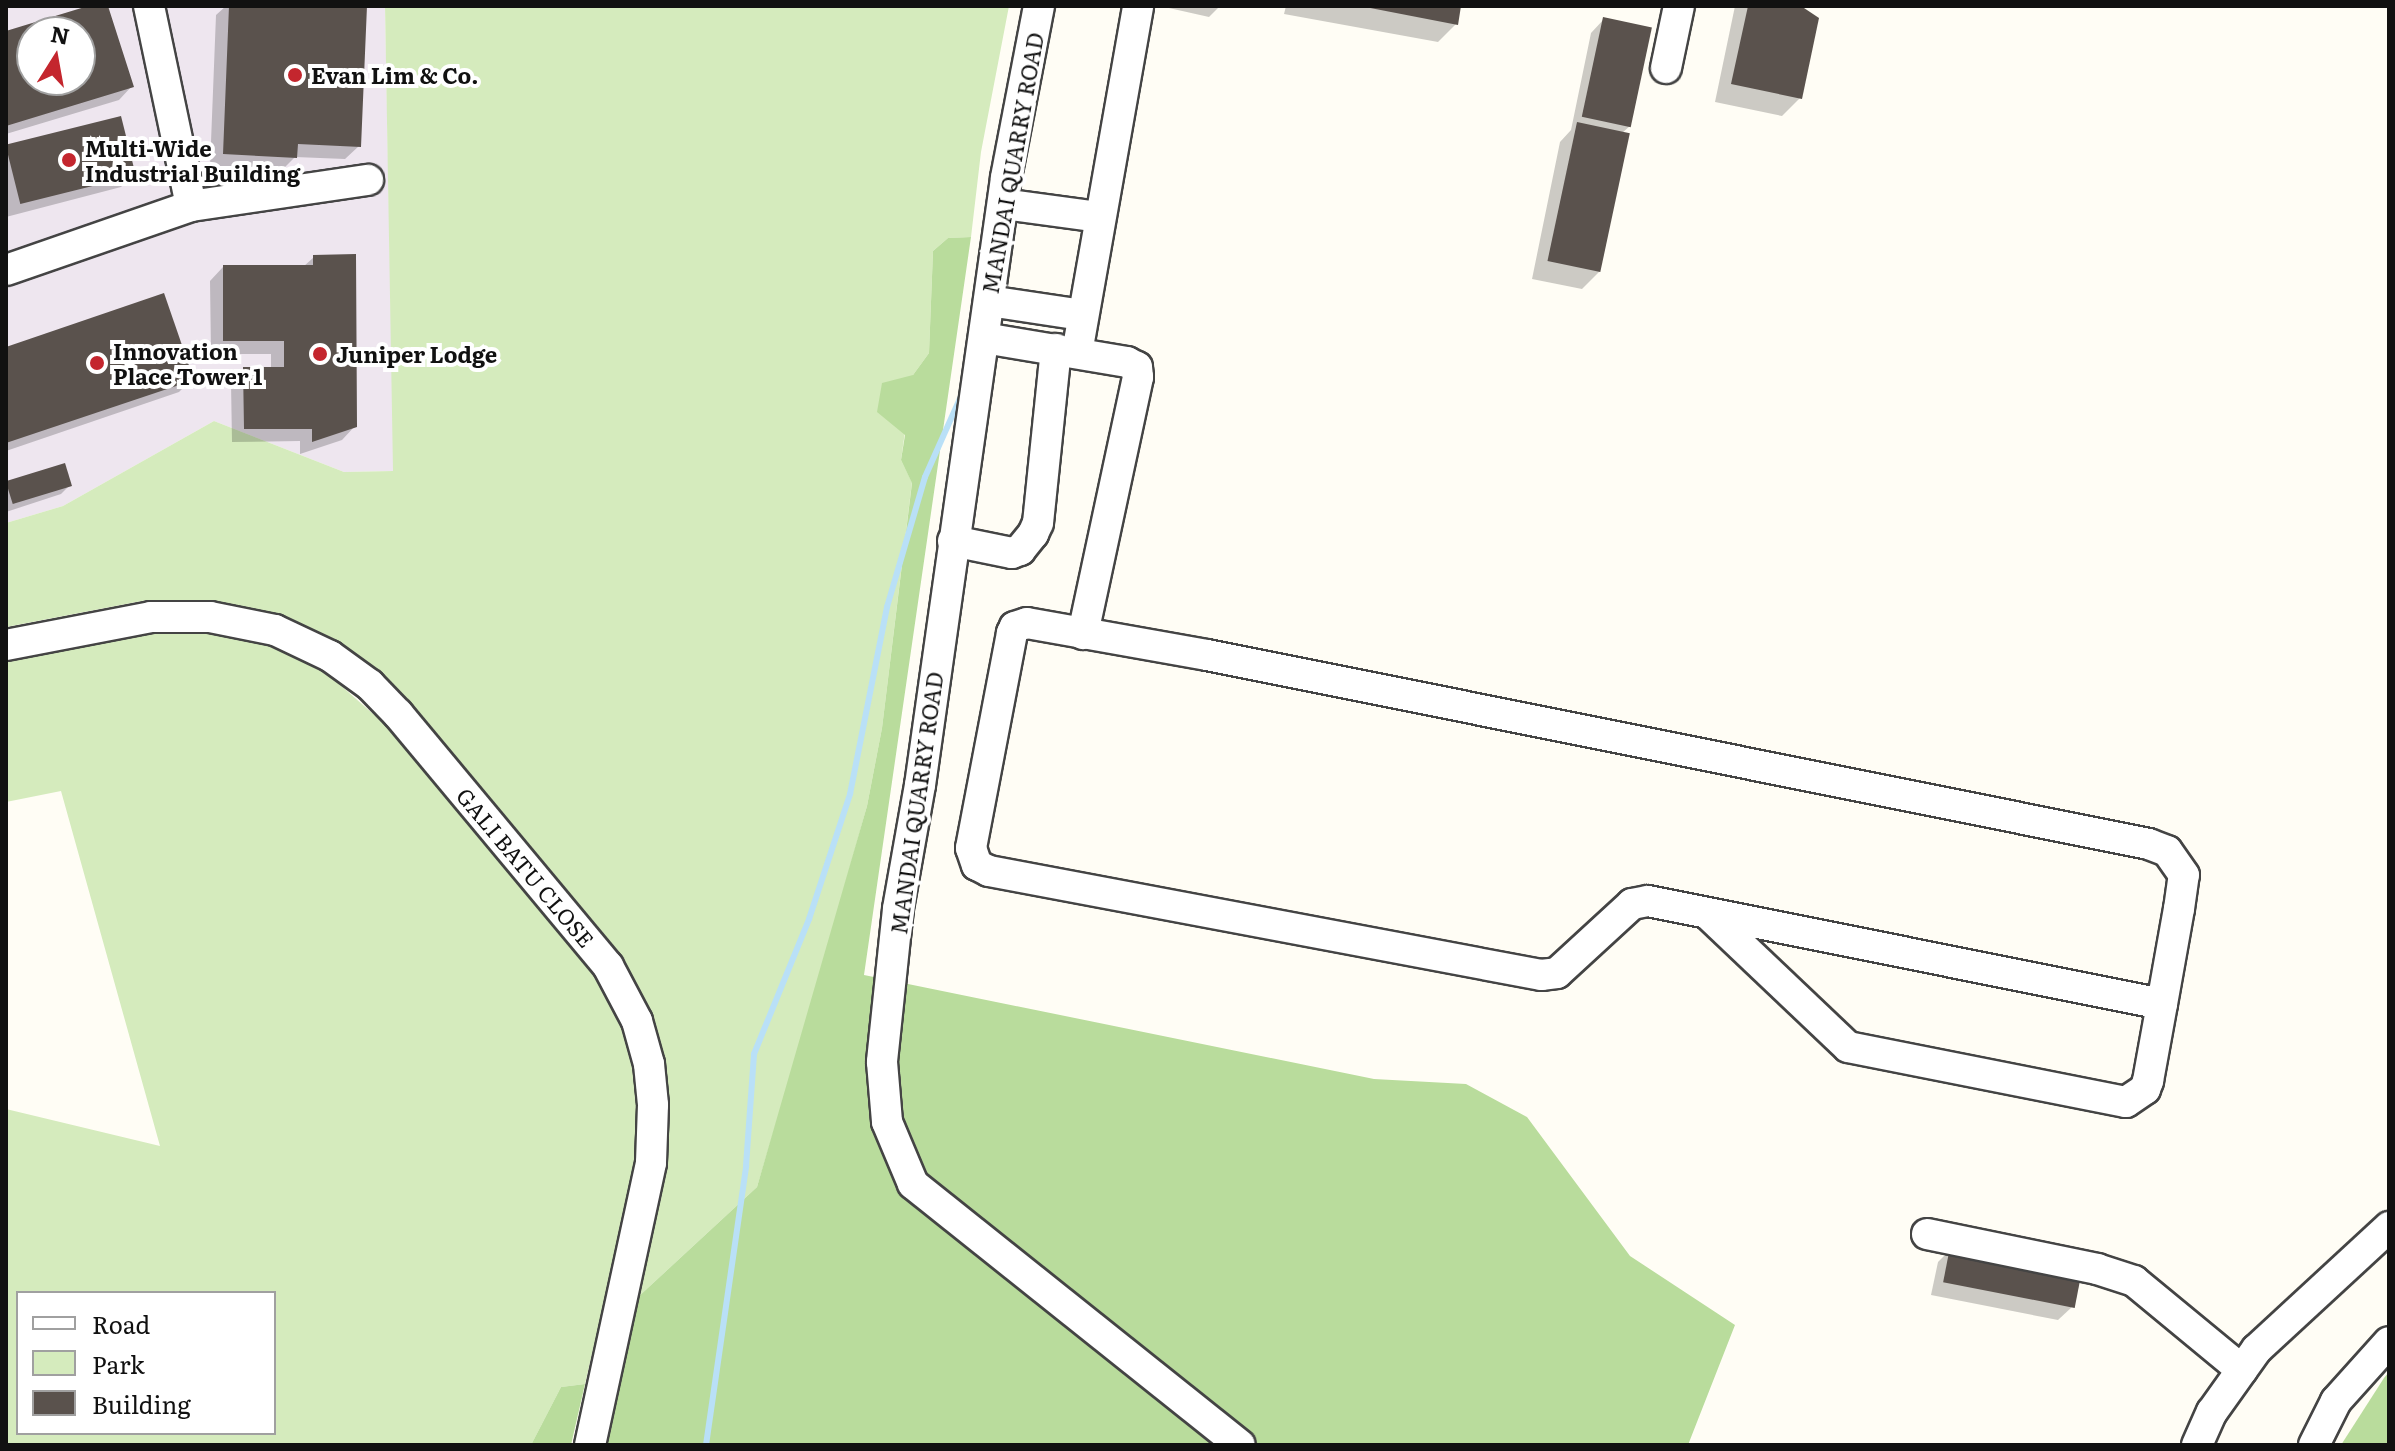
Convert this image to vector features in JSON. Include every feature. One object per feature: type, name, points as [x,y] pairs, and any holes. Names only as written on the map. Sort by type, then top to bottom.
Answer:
[{"type":"street","points":[[149,6],[191,206]]},
{"type":"street","name":"MANDAI QUARRY ROAD","points":[[1039,6],[1003,204],[897,925],[882,1062],[887,1122],[913,1184],[1240,1445]]},
{"type":"street","points":[[953,541],[1012,553],[1020,550],[1038,523],[1066,351],[1083,315],[1138,6]]},
{"type":"street","points":[[1666,68],[1679,6]]},
{"type":"street","points":[[6,270],[191,206],[368,180]]},
{"type":"street","points":[[1003,204],[1099,217]]},
{"type":"street","points":[[989,301],[1083,315]]},
{"type":"street","points":[[984,338],[1127,362],[1137,367],[1138,377],[1083,634]]},
{"type":"street","name":"GALI BATU CLOSE","points":[[6,645],[151,617],[210,617],[275,630],[330,656],[370,685],[398,714],[608,966],[637,1021],[649,1064],[653,1105],[651,1149],[590,1445]]},
{"type":"street","points":[[1710,916],[1848,1047],[2126,1102],[2145,1089],[2162,1004],[2184,875],[2167,851],[2149,844],[1207,655],[1027,623],[1015,627],[1012,633],[971,848],[977,865],[989,871],[1541,975],[1557,973],[1632,904],[1648,901],[1710,916],[2162,1004]]},
{"type":"street","points":[[2197,1445],[2212,1412],[2257,1349],[2389,1227]]},
{"type":"street","points":[[1927,1234],[2097,1269],[2134,1281],[2242,1370]]},
{"type":"street","points":[[2314,1445],[2336,1401],[2389,1342]]},
{"type":"shaded area","points":[[6,6],[385,6],[394,471],[344,472],[214,421],[63,506],[6,523]]},
{"type":"green space","points":[[385,6],[1009,6],[981,152],[971,237],[948,238],[933,251],[929,353],[913,375],[901,460],[912,482],[882,728],[867,806],[808,1017],[757,1187],[637,1298],[659,1061],[378,673],[337,642],[278,615],[214,601],[147,600],[6,627],[6,523],[63,506],[214,421],[344,472],[393,471]]},
{"type":"green space","points":[[971,237],[864,975],[1374,1079],[1466,1084],[1527,1117],[1630,1256],[1735,1325],[1688,1445],[607,1445],[637,1298],[757,1187],[867,806],[882,728],[912,483],[901,460],[905,435],[877,412],[882,383],[913,375],[929,353],[933,251],[948,238]]},
{"type":"green space","points":[[160,630],[209,631],[268,642],[321,668],[389,728],[596,972],[612,1000],[635,1067],[639,1104],[637,1162],[585,1384],[561,1387],[531,1445],[6,1445],[6,1109],[160,1146],[61,791],[6,802],[6,660]]},
{"type":"green space","points":[[2389,1372],[2389,1445],[2341,1445],[2384,1378]]},
{"type":"green space","points":[[585,1384],[571,1445],[531,1445],[561,1387]]},
{"type":"building","points":[[88,6],[108,6],[134,87],[6,126],[6,31],[16,28],[16,96],[96,96],[96,16],[55,16]]},
{"type":"building","name":"Evan Lim & Co.","points":[[229,6],[367,6],[361,147],[298,144],[297,158],[223,154]]},
{"type":"building","points":[[1360,6],[1461,6],[1458,25]]},
{"type":"building","points":[[1748,6],[1801,6],[1819,18],[1802,99],[1731,84]]},
{"type":"building","points":[[1603,17],[1652,27],[1631,127],[1582,117]]},
{"type":"building","name":"Multi-Wide Industrial Building","points":[[121,116],[136,175],[20,204],[6,145]]},
{"type":"building","points":[[1577,122],[1630,133],[1600,272],[1547,261]]},
{"type":"building","name":"Juniper Lodge","points":[[356,254],[357,427],[312,442],[312,429],[244,429],[243,367],[284,367],[284,341],[223,341],[223,265],[313,265],[313,255]]},
{"type":"building","name":"Innovation Place Tower 1","points":[[164,293],[194,380],[6,443],[6,347]]},
{"type":"building","points":[[65,463],[72,486],[13,504],[6,481]]},
{"type":"building","points":[[1950,1247],[2082,1273],[2075,1308],[1943,1282]]},
{"type":"waterway","points":[[706,1445],[746,1166],[754,1054],[809,919],[850,794],[887,607],[925,477],[962,394]]},
{"type":"place","name":"Evan Lim & Co.","points":[[295,75]]},
{"type":"place","name":"Multi-Wide Industrial Building","points":[[69,160]]},
{"type":"place","name":"Juniper Lodge","points":[[320,354]]},
{"type":"place","name":"Innovation Place Tower 1","points":[[97,363]]}]
